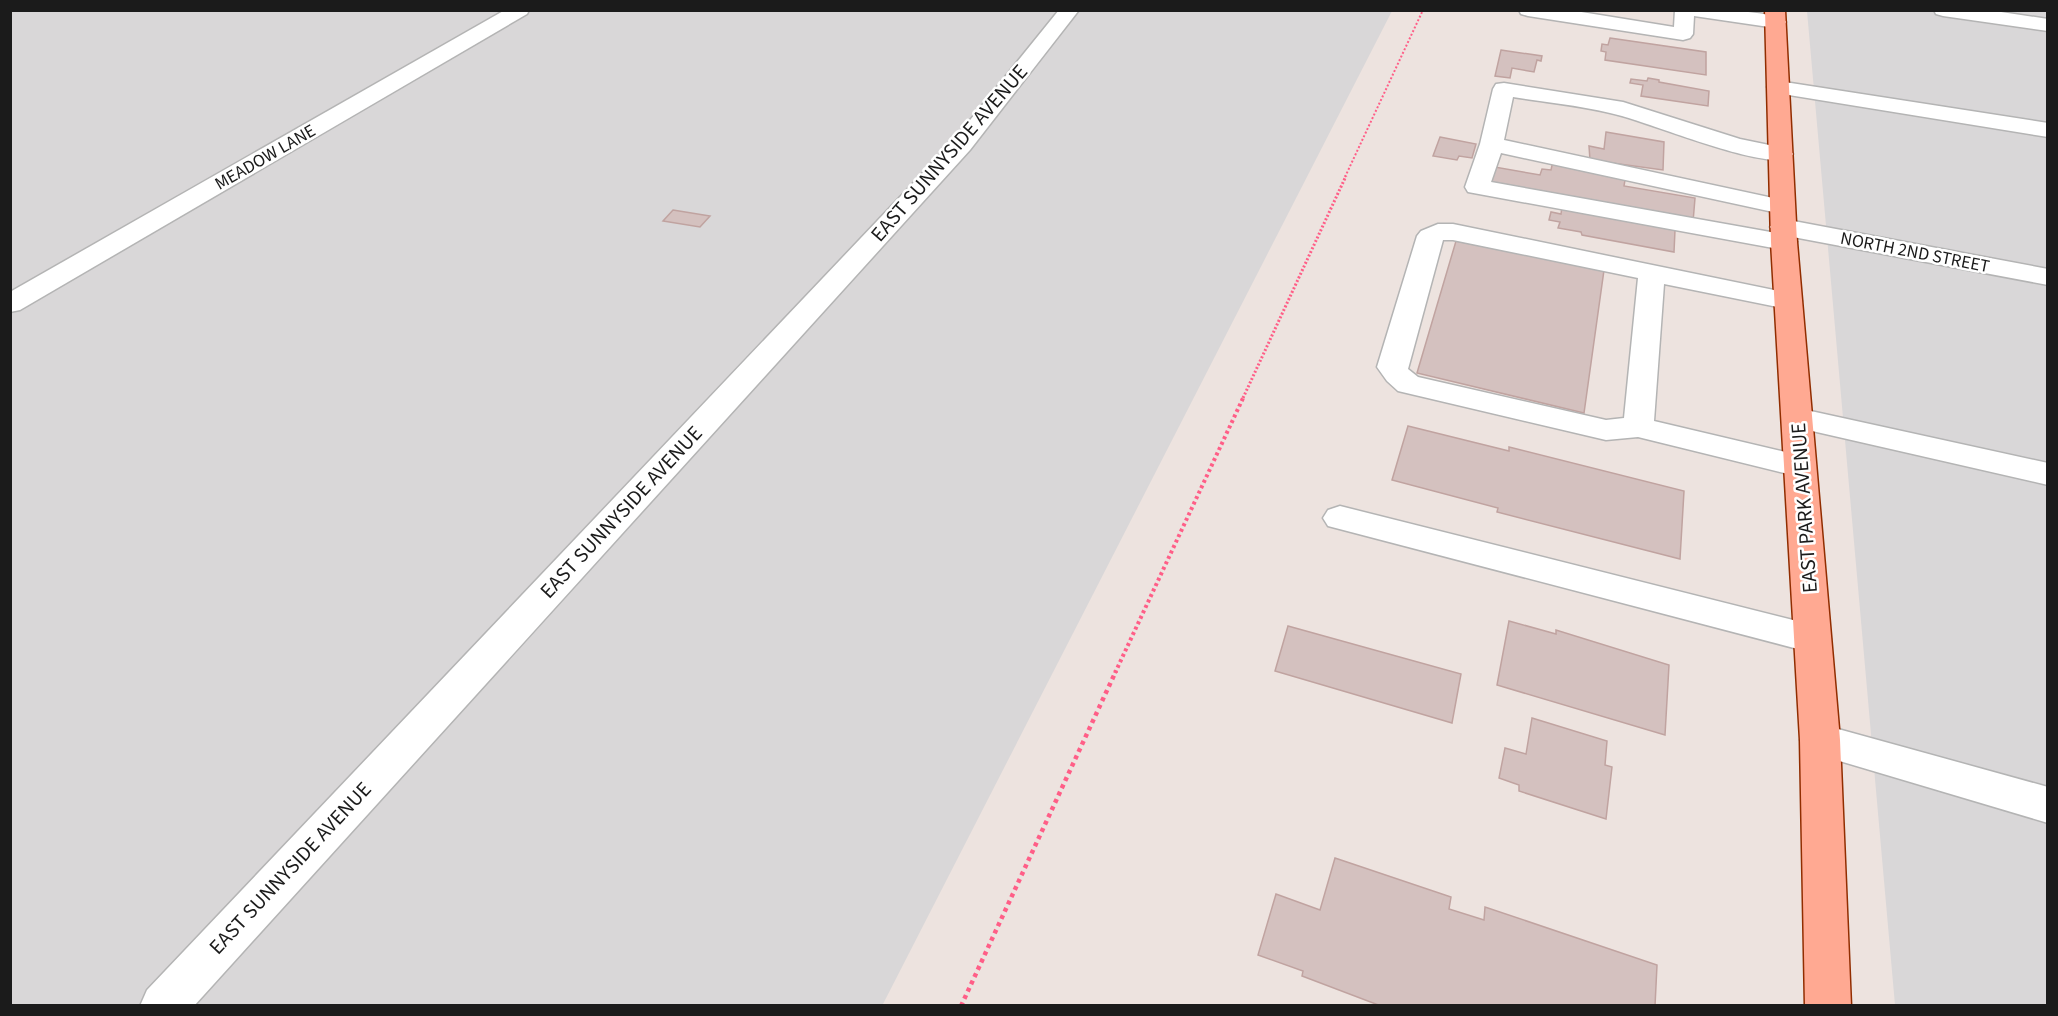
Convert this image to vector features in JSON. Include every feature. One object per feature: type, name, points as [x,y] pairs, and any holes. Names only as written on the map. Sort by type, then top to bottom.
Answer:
[{"type":"main road","name":"EAST PARK AVENUE","points":[[1775,16],[1783,225],[1820,740],[1828,1005]]},
{"type":"street","name":"MEADOW LANE","points":[[10,304],[520,10]]},
{"type":"street","points":[[1528,10],[1683,34],[1685,10]]},
{"type":"street","points":[[1694,10],[1775,16]]},
{"type":"street","points":[[1943,10],[2048,25]]},
{"type":"street","name":"EAST SUNNYSIDE AVENUE","points":[[163,1005],[962,145],[1064,11]]},
{"type":"street","points":[[1778,87],[2048,130]]},
{"type":"street","points":[[1781,154],[1735,145],[1623,109],[1504,89],[1492,144],[1477,187],[1783,225]]},
{"type":"street","points":[[1492,144],[1783,225]]},
{"type":"street","name":"NORTH 2ND STREET","points":[[1783,225],[2048,277]]},
{"type":"street","points":[[1788,301],[1464,234],[1438,232],[1430,236],[1392,367],[1397,375],[1408,384],[1606,430],[1638,427],[1800,466]]},
{"type":"street","points":[[1638,427],[1652,273]]},
{"type":"street","points":[[1797,418],[2048,474]]},
{"type":"street","points":[[1340,518],[1813,639]]},
{"type":"street","points":[[1820,740],[2048,805]]},
{"type":"path","points":[[962,1005],[1423,10]]},
{"type":"shaded area","points":[[10,11],[1392,11],[882,1006],[11,1005]]},
{"type":"shaded area","points":[[1807,11],[2047,11],[2047,1005],[1895,1005]]},
{"type":"building","points":[[1610,38],[1706,52],[1706,75],[1605,60],[1606,52],[1601,51],[1602,44],[1608,45]]},
{"type":"building","points":[[1501,50],[1542,56],[1541,61],[1537,60],[1534,72],[1512,68],[1510,78],[1495,76]]},
{"type":"building","points":[[1648,78],[1709,91],[1708,106],[1641,96],[1643,85],[1630,83],[1631,79],[1647,81]]},
{"type":"building","points":[[1606,132],[1664,142],[1663,170],[1590,160],[1589,146],[1604,149]]},
{"type":"building","points":[[1440,137],[1476,144],[1472,158],[1459,156],[1457,160],[1433,156]]},
{"type":"building","points":[[1553,161],[1626,174],[1624,186],[1695,198],[1693,222],[1490,184],[1495,167],[1540,175],[1542,169],[1551,170]]},
{"type":"building","points":[[1562,207],[1675,230],[1674,252],[1582,235],[1581,232],[1558,228],[1560,222],[1549,220],[1551,212],[1561,214]]},
{"type":"building","points":[[673,210],[710,216],[700,227],[663,221]]},
{"type":"building","points":[[1456,241],[1604,270],[1584,413],[1417,373]]},
{"type":"building","points":[[1408,426],[1509,451],[1509,447],[1684,491],[1680,559],[1497,512],[1498,508],[1392,480]]},
{"type":"building","points":[[1509,621],[1556,634],[1556,630],[1669,665],[1665,735],[1497,685]]},
{"type":"building","points":[[1288,626],[1461,674],[1452,723],[1275,671]]},
{"type":"building","points":[[1532,718],[1607,741],[1605,765],[1612,767],[1606,819],[1519,791],[1519,785],[1499,778],[1505,748],[1526,754]]},
{"type":"building","points":[[1335,858],[1451,897],[1449,909],[1484,920],[1485,907],[1657,965],[1655,1006],[1381,1006],[1302,976],[1303,971],[1258,955],[1276,894],[1320,910]]}]
